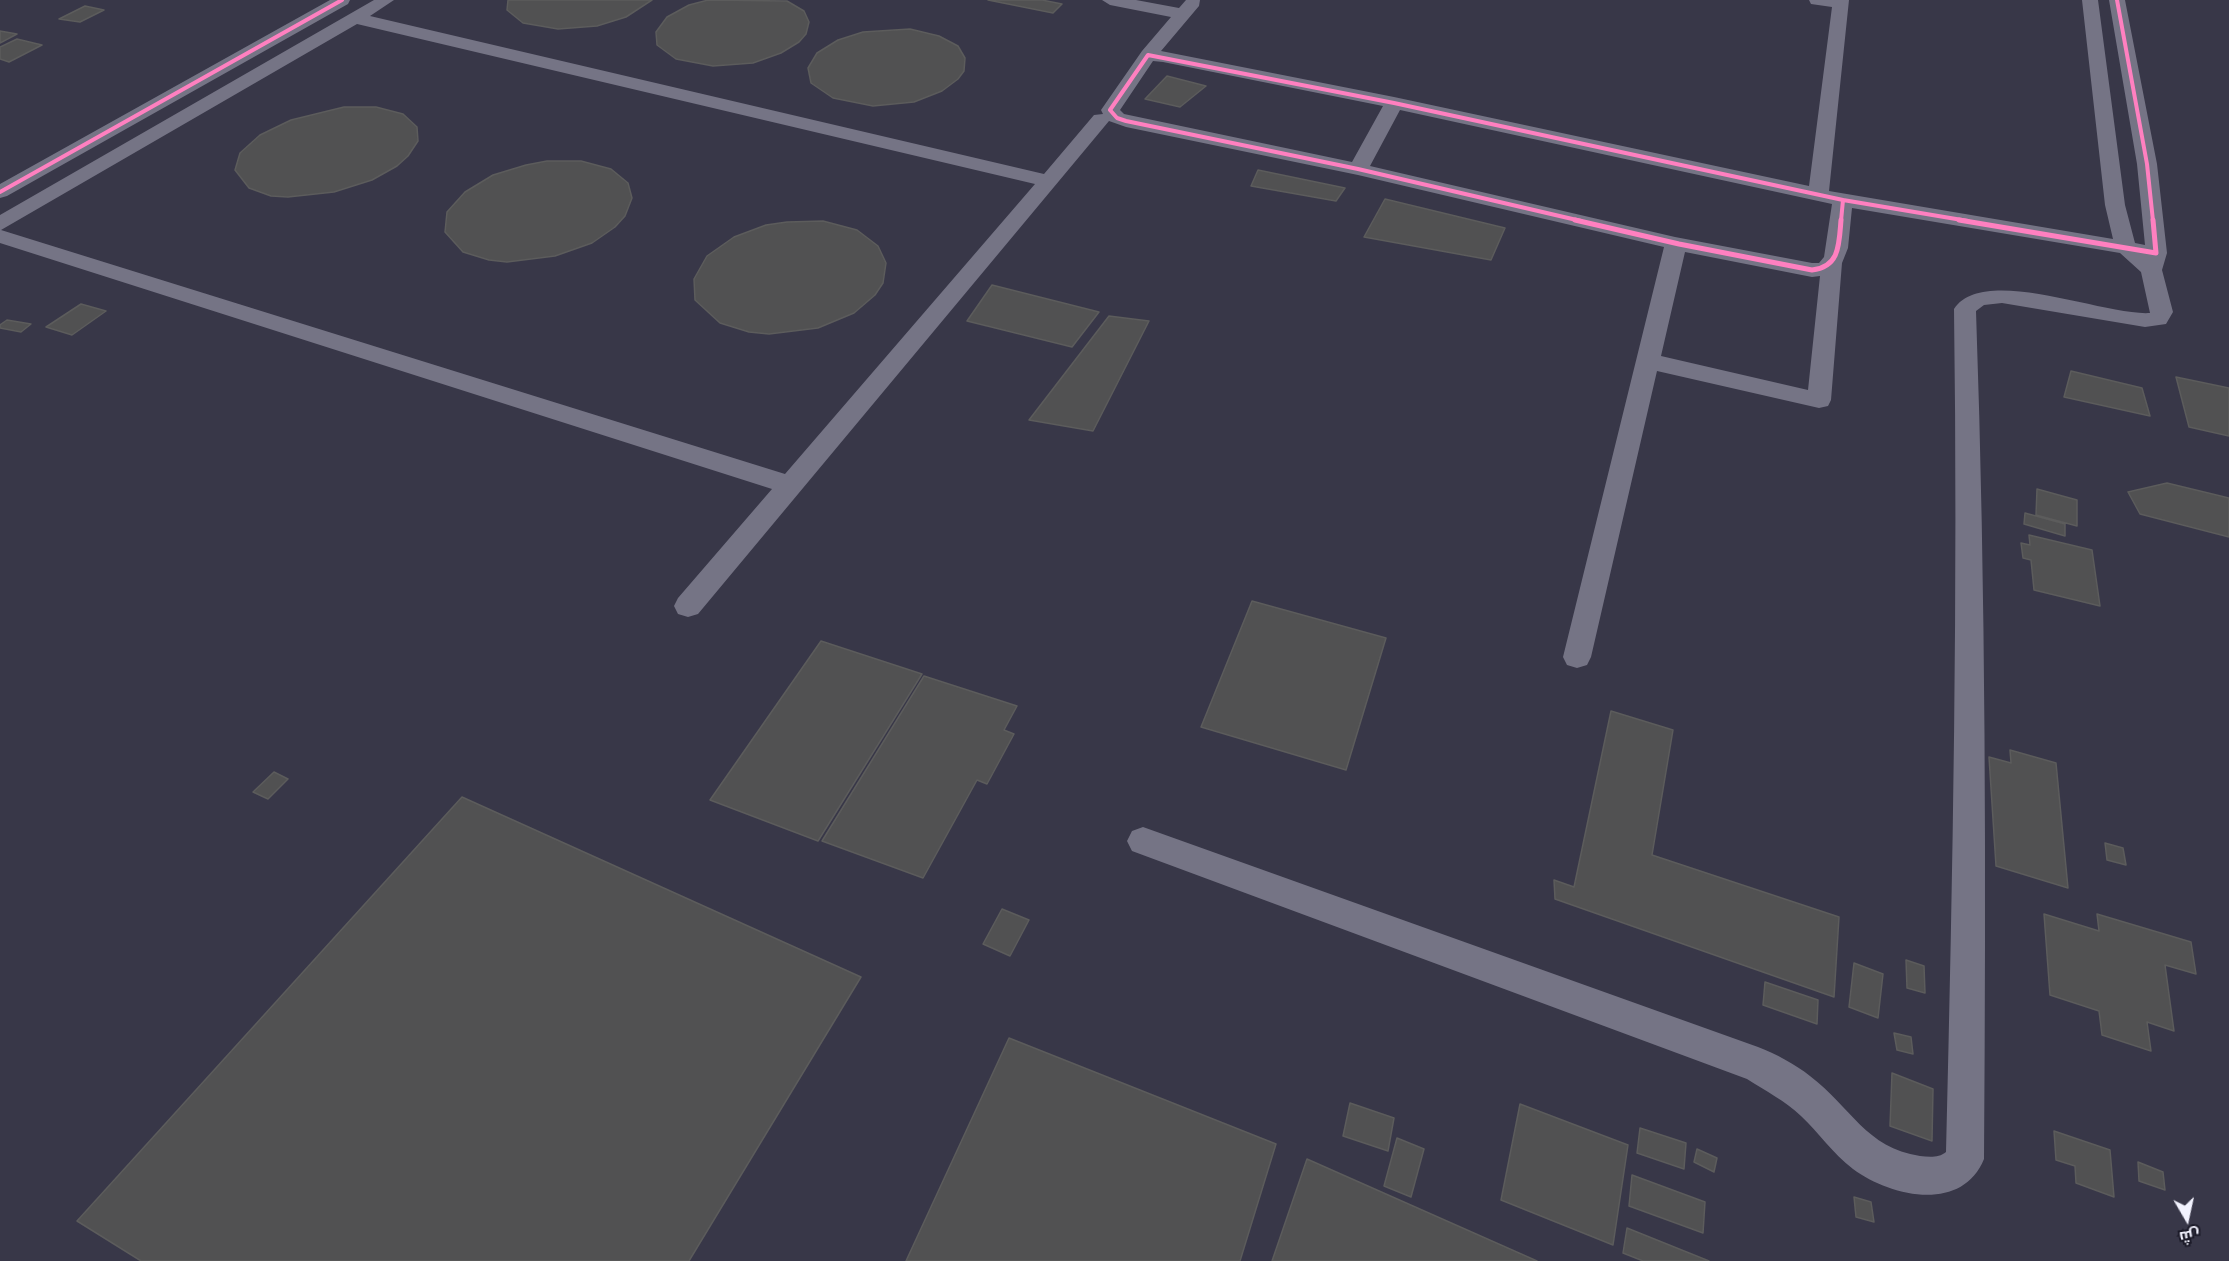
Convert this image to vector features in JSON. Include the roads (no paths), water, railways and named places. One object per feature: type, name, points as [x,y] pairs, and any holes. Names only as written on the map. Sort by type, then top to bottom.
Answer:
[{"type":"street","points":[[0,192],[342,0]]},
{"type":"street","points":[[0,224],[386,0]]},
{"type":"street","points":[[1110,0],[1182,14]]},
{"type":"street","points":[[1194,0],[1148,55],[1110,110],[1117,118],[1358,170],[1676,243],[1812,270],[1825,269],[1832,264]]},
{"type":"street","points":[[1817,0],[1841,2],[1818,194]]},
{"type":"street","points":[[2090,0],[2115,205],[2125,247]]},
{"type":"street","points":[[1143,841],[1758,1065],[1798,1089],[1868,1159],[1892,1170],[1935,1177],[1959,1168],[1965,1159],[1971,787],[1969,460],[1965,309],[1978,299],[2002,296],[2113,317],[2158,319],[2162,312],[2153,262],[2147,164],[2117,0]]},
{"type":"street","points":[[355,18],[1048,181]]},
{"type":"street","points":[[1148,55],[1185,60],[1394,103],[1843,200],[2125,247],[2153,262]]},
{"type":"street","points":[[1358,170],[1394,103]]},
{"type":"street","points":[[688,606],[1101,119]]},
{"type":"street","points":[[1648,361],[1819,400],[1832,264],[1843,200]]},
{"type":"street","points":[[0,236],[789,485]]},
{"type":"street","points":[[1577,657],[1676,243]]}]
